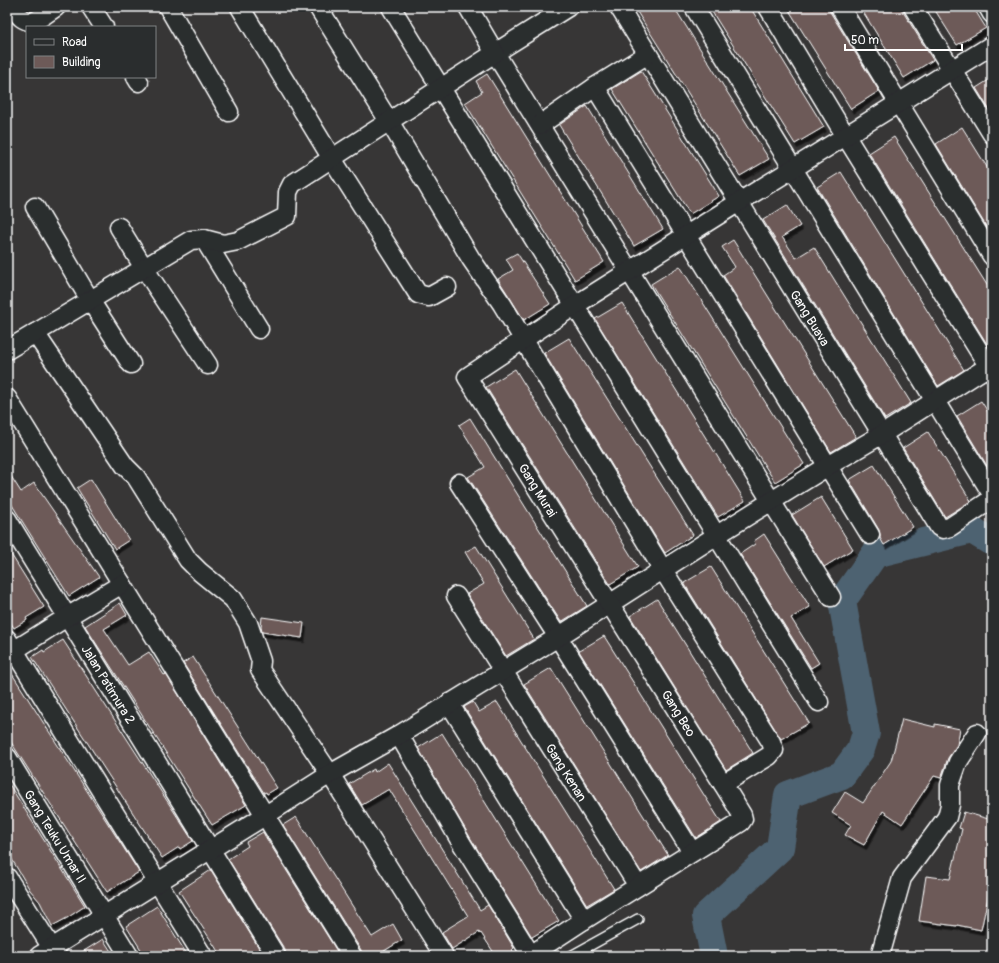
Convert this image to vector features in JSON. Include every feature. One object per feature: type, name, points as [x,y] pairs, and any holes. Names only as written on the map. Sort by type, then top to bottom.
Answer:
[{"type":"street","points":[[23,18],[34,22],[56,7]]},
{"type":"street","points":[[91,7],[103,26]]},
{"type":"street","points":[[168,7],[229,112]]},
{"type":"street","points":[[240,7],[418,294],[429,297],[447,287]]},
{"type":"street","points":[[318,7],[389,121],[471,259],[502,304],[522,340],[663,570],[772,742],[774,750],[769,756],[723,784]]},
{"type":"street","points":[[391,7],[574,306],[717,534],[819,702]]},
{"type":"street","points":[[468,7],[831,597]]},
{"type":"street","points":[[7,350],[191,240],[204,239],[223,244],[238,241],[287,216],[288,192],[292,184],[496,53],[544,13],[568,7]]},
{"type":"street","name":"Gang Buava","points":[[619,7],[939,527],[943,529],[950,527],[992,499]]},
{"type":"street","points":[[694,7],[992,494]]},
{"type":"street","points":[[7,877],[49,953],[104,916],[330,774],[398,735],[558,637],[717,534],[828,466],[882,435],[991,367],[845,135],[768,7]]},
{"type":"street","points":[[840,7],[992,256]]},
{"type":"street","points":[[913,7],[992,134]]},
{"type":"street","points":[[988,7],[992,14]]},
{"type":"street","points":[[522,340],[685,235],[992,45]]},
{"type":"street","points":[[540,125],[595,87],[648,54]]},
{"type":"street","points":[[595,87],[870,535]]},
{"type":"street","points":[[35,207],[90,300],[131,364]]},
{"type":"street","points":[[119,227],[144,268],[208,365]]},
{"type":"street","points":[[204,239],[259,329]]},
{"type":"street","points":[[35,333],[125,466],[136,477],[188,560],[200,572],[233,599],[248,623],[261,661],[260,670],[330,774],[444,956]]},
{"type":"street","name":"Gang Murai","points":[[522,340],[466,377],[610,603]]},
{"type":"street","points":[[7,398],[352,956]]},
{"type":"street","points":[[398,735],[530,956],[584,920],[634,880],[692,852],[558,637],[459,483]]},
{"type":"street","name":"Jalan Patimura 2","points":[[7,518],[276,956]]},
{"type":"street","points":[[122,584],[67,617],[9,648],[204,956]]},
{"type":"street","name":"Gang Kenan","points":[[456,596],[634,880]]},
{"type":"street","name":"Gang Beo","points":[[610,603],[742,815],[743,819],[741,822],[692,852]]},
{"type":"street","points":[[450,703],[584,920]]},
{"type":"street","points":[[880,956],[902,878],[947,817],[950,805],[950,785],[958,762],[976,733]]},
{"type":"street","name":"Gang Teuku Umar II","points":[[7,757],[129,956]]},
{"type":"lane","points":[[571,956],[638,919]]},
{"type":"building","points":[[634,7],[674,7],[769,159],[740,176]]},
{"type":"building","points":[[709,7],[750,7],[824,127],[795,144]]},
{"type":"building","points":[[787,7],[827,7],[879,91],[851,109]]},
{"type":"building","points":[[860,7],[900,7],[933,60],[904,78]]},
{"type":"building","points":[[933,7],[973,7],[986,28],[957,45]]},
{"type":"building","points":[[641,71],[719,196],[690,214],[612,89]]},
{"type":"building","points":[[487,74],[604,262],[575,280],[465,103],[482,92],[476,81]]},
{"type":"building","points":[[992,78],[992,114],[976,88]]},
{"type":"building","points":[[587,106],[663,229],[634,246],[559,125]]},
{"type":"building","points":[[962,127],[992,175],[992,236],[936,144]]},
{"type":"building","points":[[894,137],[992,293],[992,352],[869,153]]},
{"type":"building","points":[[841,172],[964,370],[938,386],[817,187]]},
{"type":"building","points":[[787,205],[800,226],[782,237],[796,258],[814,247],[911,403],[885,419],[763,220]]},
{"type":"building","points":[[733,240],[856,437],[831,452],[723,275],[735,267],[722,247]]},
{"type":"building","points":[[517,253],[550,304],[524,320],[498,279],[513,270],[506,259]]},
{"type":"building","points":[[680,266],[804,464],[775,482],[651,284]]},
{"type":"building","points":[[622,303],[745,501],[718,517],[595,319]]},
{"type":"building","points":[[569,338],[693,535],[665,553],[544,353]]},
{"type":"building","points":[[515,369],[638,567],[610,584],[486,387]]},
{"type":"building","points":[[981,401],[992,418],[992,474],[957,416]]},
{"type":"building","points":[[470,418],[587,606],[561,622],[468,477],[485,467],[459,425]]},
{"type":"building","points":[[928,432],[971,501],[945,517],[903,448]]},
{"type":"building","points":[[874,465],[913,527],[884,545],[880,538],[879,530],[849,480]]},
{"type":"building","points":[[7,470],[21,492],[34,483],[99,577],[69,596],[7,497]]},
{"type":"building","points":[[91,479],[129,540],[115,549],[77,488]]},
{"type":"building","points":[[821,497],[853,549],[824,567],[792,515]]},
{"type":"building","points":[[764,534],[810,607],[791,618],[819,663],[811,668],[740,554],[755,544],[754,541]]},
{"type":"building","points":[[476,546],[534,639],[506,656],[467,594],[484,584],[465,552]]},
{"type":"building","points":[[7,548],[44,607],[26,618],[27,620],[14,628],[7,617]]},
{"type":"building","points":[[711,567],[809,723],[781,739],[684,583]]},
{"type":"building","points":[[657,599],[753,753],[726,770],[630,616]]},
{"type":"building","points":[[120,603],[127,615],[104,629],[128,665],[149,652],[164,675],[166,674],[246,805],[212,825],[85,626]]},
{"type":"building","points":[[262,617],[304,623],[302,638],[262,632]]},
{"type":"building","points":[[604,636],[721,822],[696,838],[579,651]]},
{"type":"building","points":[[63,640],[193,841],[180,849],[179,847],[162,858],[32,657],[43,650],[44,652]]},
{"type":"building","points":[[193,657],[277,788],[267,794],[266,792],[264,793],[183,663]]},
{"type":"building","points":[[7,666],[139,872],[107,892],[7,736]]},
{"type":"building","points":[[551,668],[668,855],[641,872],[524,684]]},
{"type":"building","points":[[473,702],[479,712],[497,702],[614,889],[587,905],[464,707]]},
{"type":"building","points":[[902,719],[935,727],[935,724],[960,729],[957,745],[948,758],[941,778],[934,776],[902,824],[883,811],[864,845],[845,835],[851,825],[832,813],[845,792],[863,803],[891,761]]},
{"type":"building","points":[[442,733],[559,921],[532,937],[471,839],[418,748]]},
{"type":"building","points":[[388,763],[480,910],[488,905],[514,948],[512,950],[514,952],[507,956],[496,956],[479,932],[452,949],[442,932],[468,916],[389,789],[362,805],[349,784],[374,769],[375,772]]},
{"type":"building","points":[[7,781],[85,906],[52,926],[40,902],[30,890],[7,851]]},
{"type":"building","points":[[964,812],[992,820],[992,889],[990,888],[981,930],[957,925],[919,921],[926,876],[950,879],[962,829],[959,828]]},
{"type":"building","points":[[296,817],[372,937],[393,924],[402,940],[376,956],[362,956],[361,950],[283,825]]},
{"type":"building","points":[[263,832],[340,956],[286,956],[285,950],[228,859],[248,846],[246,842]]},
{"type":"building","points":[[211,870],[264,956],[221,956],[179,891]]},
{"type":"building","points":[[157,906],[188,956],[145,956],[126,926]]},
{"type":"building","points":[[103,939],[114,956],[76,956]]},
{"type":"waterway","points":[[714,956],[706,916],[780,848],[788,795],[842,775],[861,749],[866,733],[842,601],[875,554],[972,530],[992,541]]}]
